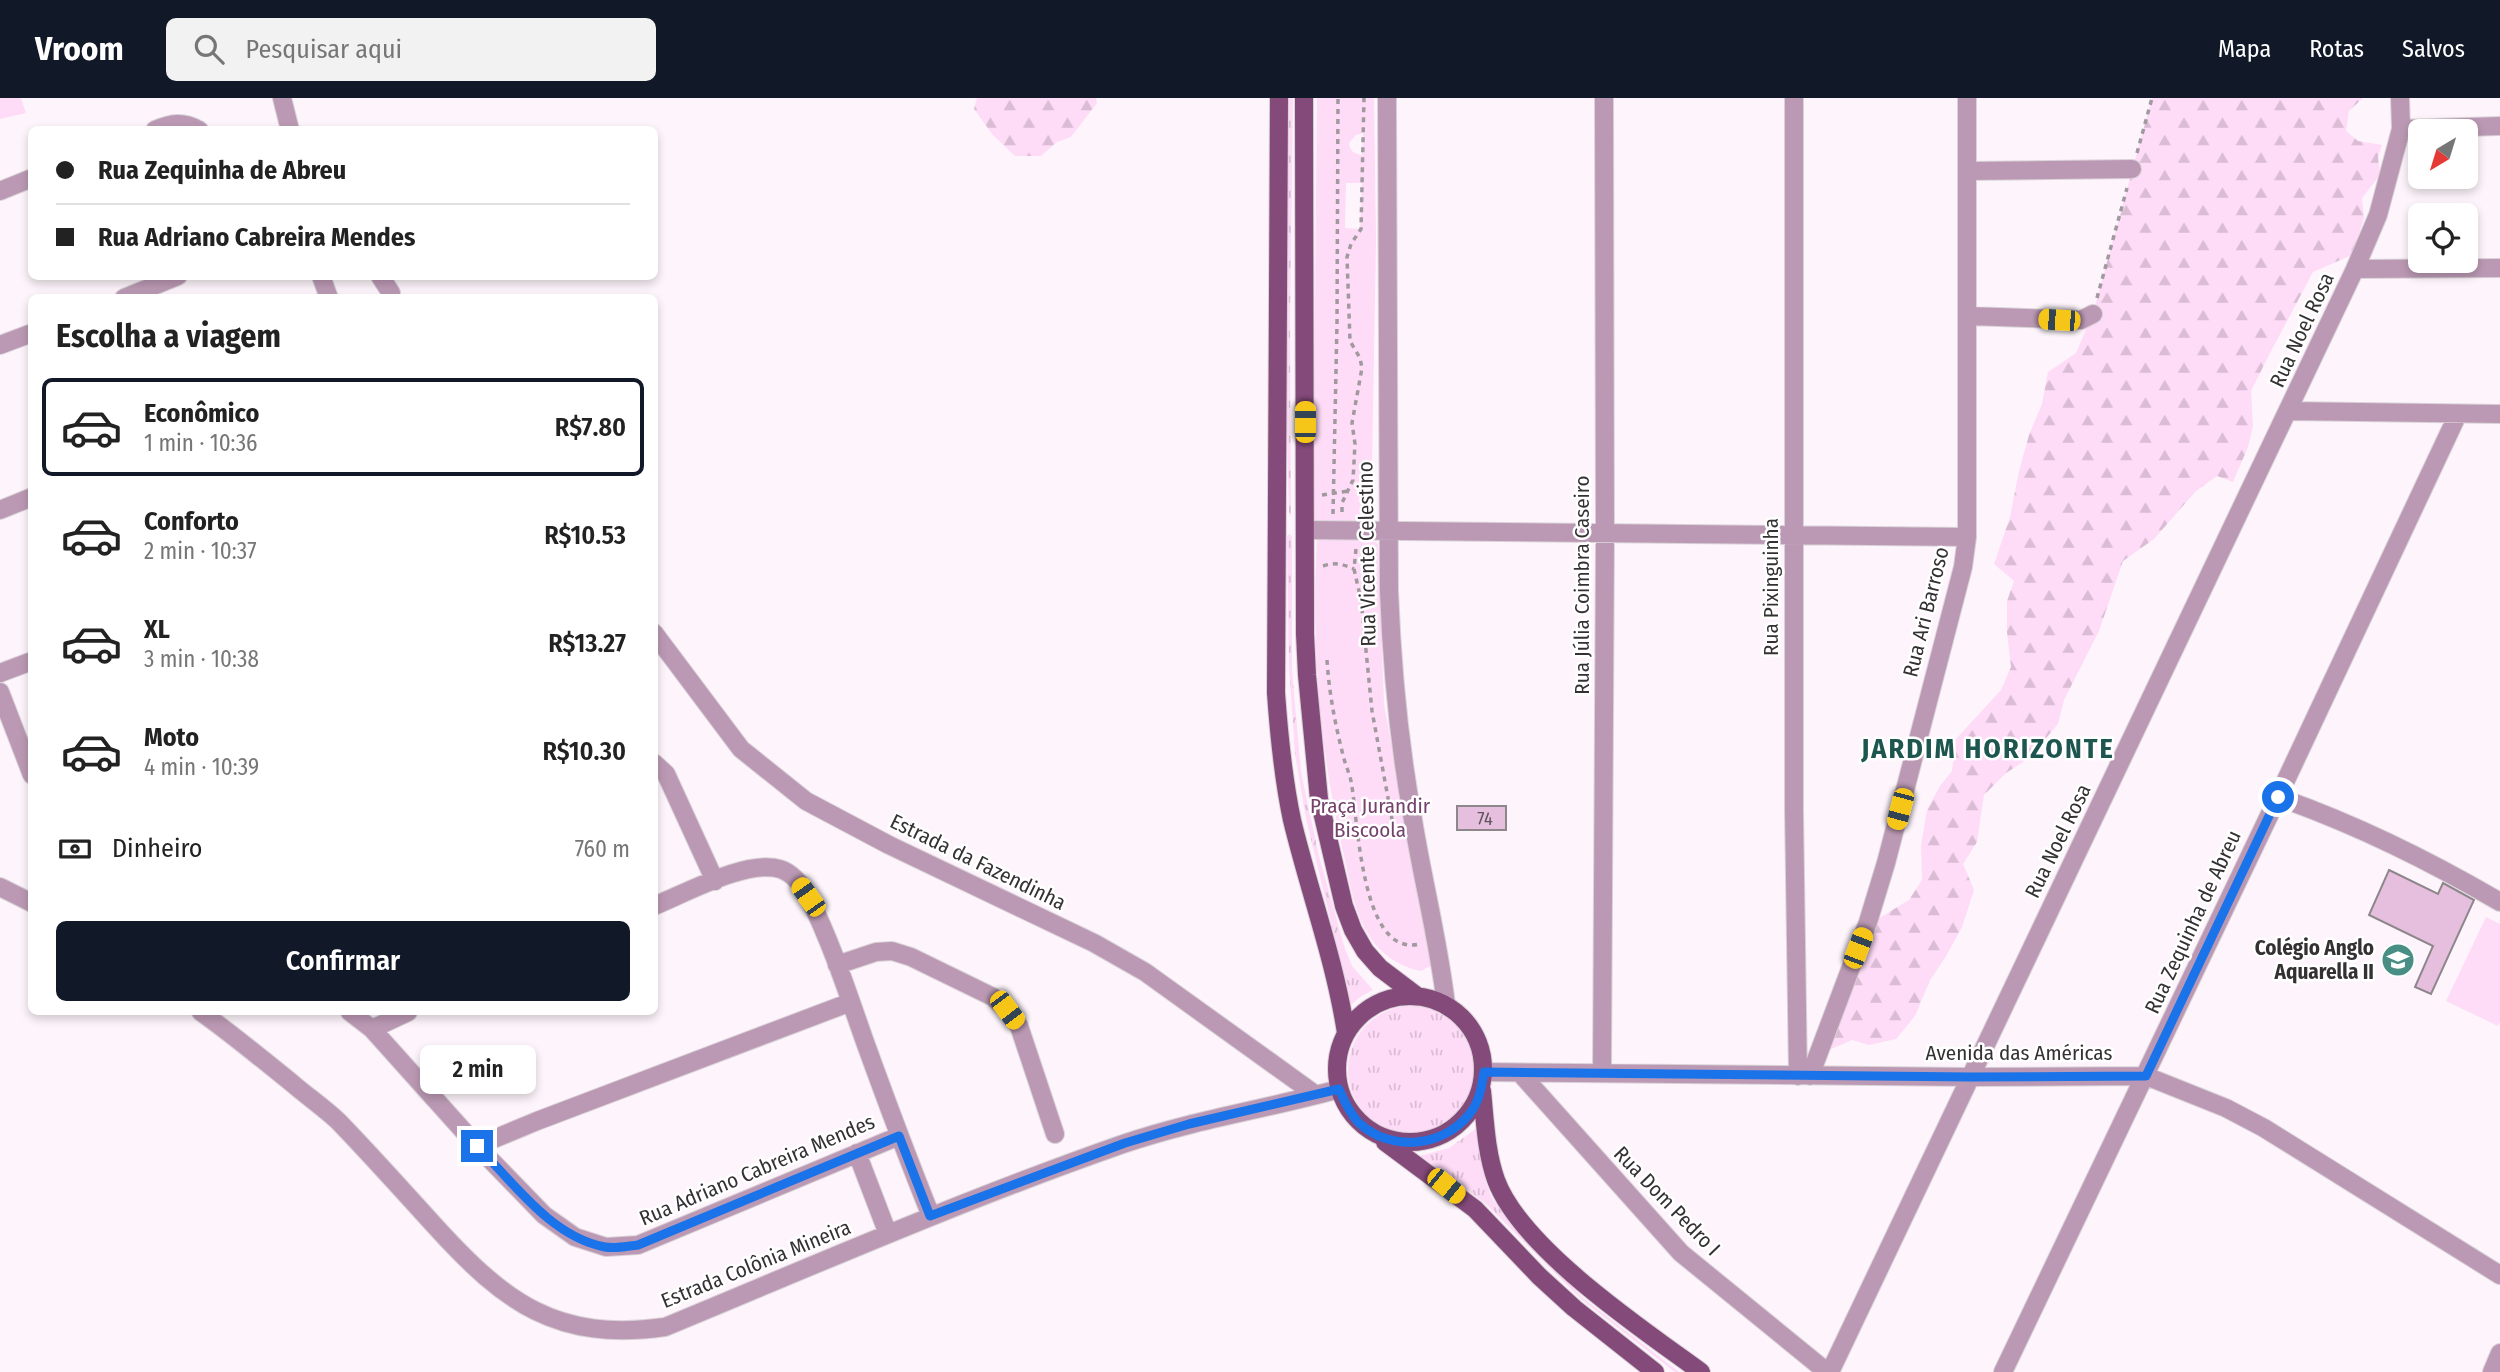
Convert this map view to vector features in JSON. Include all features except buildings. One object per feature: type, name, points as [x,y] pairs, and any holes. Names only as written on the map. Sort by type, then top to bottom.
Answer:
[{"type":"main road","points":[[1279,98],[1275,656],[1277,704],[1292,820],[1339,990],[1346,1033]]},
{"type":"main road","points":[[1304,98],[1307,675],[1317,787],[1326,835],[1353,930],[1365,951],[1380,968],[1417,996],[1446,1005],[1462,1017],[1474,1033],[1482,1052],[1488,1154],[1497,1182],[1523,1224],[1577,1277],[1701,1372]]},
{"type":"main road","points":[[1417,996],[1396,997],[1376,1004],[1359,1016],[1346,1033],[1337,1060],[1339,1089],[1346,1107],[1359,1122],[1475,1209],[1565,1300],[1655,1372]]},
{"type":"main road","points":[[1374,1133],[1395,1141],[1417,1143],[1439,1137],[1458,1126],[1473,1108],[1483,1080]]},
{"type":"street","points":[[282,98],[289,126]]},
{"type":"street","name":"Rua Vicente Celestino","points":[[1387,98],[1392,667],[1413,821],[1441,960],[1446,1005]]},
{"type":"street","name":"Rua Júlia Coimbra Caseiro","points":[[1602,1073],[1604,98]]},
{"type":"street","name":"Rua Pixinguinha","points":[[1794,98],[1794,810],[1804,1076]]},
{"type":"street","name":"Rua Ari Barroso","points":[[1804,1076],[1868,922],[1886,863],[1963,567],[1967,537],[1969,316],[1967,98]]},
{"type":"street","name":"Rua Noel Rosa","points":[[1828,1372],[2355,270],[2378,215],[2401,129],[2400,98]]},
{"type":"street","points":[[164,126],[187,123],[192,126]]},
{"type":"street","points":[[2401,129],[2500,126]]},
{"type":"street","points":[[1968,171],[2133,169]]},
{"type":"street","points":[[0,191],[28,180]]},
{"type":"street","points":[[2355,270],[2500,268]]},
{"type":"street","points":[[134,294],[168,280]]},
{"type":"street","points":[[383,280],[391,293]]},
{"type":"street","points":[[1969,316],[2081,320],[2092,314]]},
{"type":"street","points":[[0,345],[28,334]]},
{"type":"street","points":[[2288,411],[2500,414]]},
{"type":"street","name":"Rua Zequinha de Abreu","points":[[2003,1372],[2146,1076],[2458,414]]},
{"type":"street","points":[[0,510],[28,500]]},
{"type":"street","points":[[1306,530],[1389,533],[1967,537]]},
{"type":"street","name":"Estrada da Fazendinha","points":[[658,638],[741,749],[806,801],[889,845],[1094,943],[1145,972],[1316,1095]]},
{"type":"street","points":[[0,673],[28,662]]},
{"type":"street","points":[[0,692],[28,765]]},
{"type":"street","points":[[658,767],[666,774],[715,881]]},
{"type":"street","points":[[2278,797],[2314,810],[2398,848],[2500,902]]},
{"type":"street","points":[[658,904],[715,881],[767,866],[783,869],[796,878],[808,897],[837,965],[930,1216]]},
{"type":"street","points":[[0,887],[28,901]]},
{"type":"street","points":[[837,965],[876,952],[892,951],[911,957],[993,997],[1020,1026],[1055,1134]]},
{"type":"street","points":[[477,1146],[851,1002]]},
{"type":"street","name":"Estrada Colônia Mineira","points":[[205,1015],[335,1119],[460,1254],[492,1283],[536,1312],[558,1321],[600,1331],[631,1332],[665,1327],[930,1216],[1125,1143],[1189,1124],[1339,1089]]},
{"type":"street","name":"Rua Adriano Cabreira Mendes","points":[[354,1015],[372,1029],[477,1146],[544,1215],[575,1237],[606,1247],[638,1245],[899,1136]]},
{"type":"street","points":[[372,1029],[402,1015]]},
{"type":"street","name":"Avenida das Américas","points":[[1483,1080],[1520,1073],[2146,1076],[2226,1108],[2264,1128],[2500,1275]]},
{"type":"street","name":"Rua Dom Pedro I","points":[[1520,1073],[1681,1253],[1828,1372]]},
{"type":"street","points":[[857,1153],[888,1234]]},
{"type":"street","points":[[2491,1372],[2500,1353]]},
{"type":"path","points":[[1333,516],[1338,98]]},
{"type":"path","points":[[1342,516],[1342,503],[1353,480],[1353,413],[1358,400],[1362,368],[1360,358],[1350,341],[1347,257],[1351,244],[1361,229],[1364,98]]},
{"type":"path","points":[[2092,314],[2152,98]]},
{"type":"path","points":[[1320,495],[1349,491]]},
{"type":"path","points":[[1357,540],[1354,569],[1361,600],[1372,712],[1395,830]]},
{"type":"path","points":[[1321,563],[1322,567],[1332,563],[1344,564],[1354,569]]},
{"type":"path","points":[[1326,656],[1329,694],[1350,779],[1356,834],[1374,912],[1394,938],[1409,945],[1418,945],[1422,941]]},
{"type":"green space","points":[[0,98],[21,98],[26,113],[0,119]]},
{"type":"green space","points":[[977,98],[1096,98],[1097,103],[1071,137],[1057,142],[1041,156],[1015,156],[992,134],[974,109]]},
{"type":"green space","points":[[1289,98],[1293,98],[1291,517],[1286,381]]},
{"type":"green space","points":[[1317,98],[1374,98],[1376,241],[1371,522],[1313,520]],"holes":[[[1363,133],[1362,155],[1353,152],[1349,143],[1356,135]],[[1346,183],[1362,183],[1360,229],[1345,228]]]},
{"type":"green space","points":[[2152,98],[2363,98],[2349,111],[2346,131],[2358,141],[2382,145],[2378,157],[2380,175],[2362,198],[2364,218],[2352,255],[2313,272],[2251,391],[2253,426],[2248,447],[2233,482],[2217,476],[2196,491],[2154,539],[2123,561],[2099,631],[2064,700],[2058,724],[2029,758],[2006,773],[1984,795],[1977,842],[1963,864],[1974,890],[1962,927],[1930,980],[1915,1016],[1896,1039],[1869,1045],[1852,1040],[1829,1050],[1876,920],[1909,900],[1922,880],[1921,845],[1927,810],[1952,771],[1956,739],[2001,690],[2011,667],[2007,601],[2014,581],[1994,564],[2010,517],[2029,435],[2042,404],[2048,372],[2076,353],[2093,313]]},
{"type":"green space","points":[[1290,534],[1292,670],[1301,772],[1319,856],[1345,949],[1352,966],[1373,990],[1351,1005],[1306,819],[1295,754],[1289,665],[1287,536]]},
{"type":"green space","name":"Praça Jurandir Biscoola","points":[[1323,537],[1378,544],[1384,704],[1432,965],[1421,971],[1392,959],[1375,943],[1360,918],[1351,887],[1329,778],[1319,699],[1315,580],[1317,540]]},
{"type":"green space","points":[[2486,917],[2500,924],[2498,1026],[2446,1001]]},
{"type":"green space","points":[[1412,1006],[1436,1011],[1457,1025],[1471,1046],[1476,1070],[1471,1094],[1457,1115],[1436,1129],[1412,1134],[1388,1129],[1367,1115],[1353,1094],[1348,1070],[1353,1046],[1367,1025],[1388,1011]]},
{"type":"green space","points":[[1477,1128],[1486,1183],[1492,1198],[1512,1226],[1583,1298],[1679,1372],[1675,1372],[1581,1299],[1486,1204],[1420,1156],[1449,1148]]},
{"type":"place","name":"Colégio Anglo Aquarella II","points":[[2398,960]]},
{"type":"district","name":"JARDIM HORIZONTE","points":[[1988,748]]},
{"type":"route","points":[[477,1146],[544,1215],[575,1237],[606,1247],[638,1245],[899,1136],[930,1216],[1125,1143],[1189,1124],[1339,1089],[1346,1107],[1359,1122],[1374,1133],[1395,1141],[1417,1143],[1439,1137],[1458,1126],[1473,1108],[1482,1088],[1484,1072],[2146,1076],[2278,797]]}]
